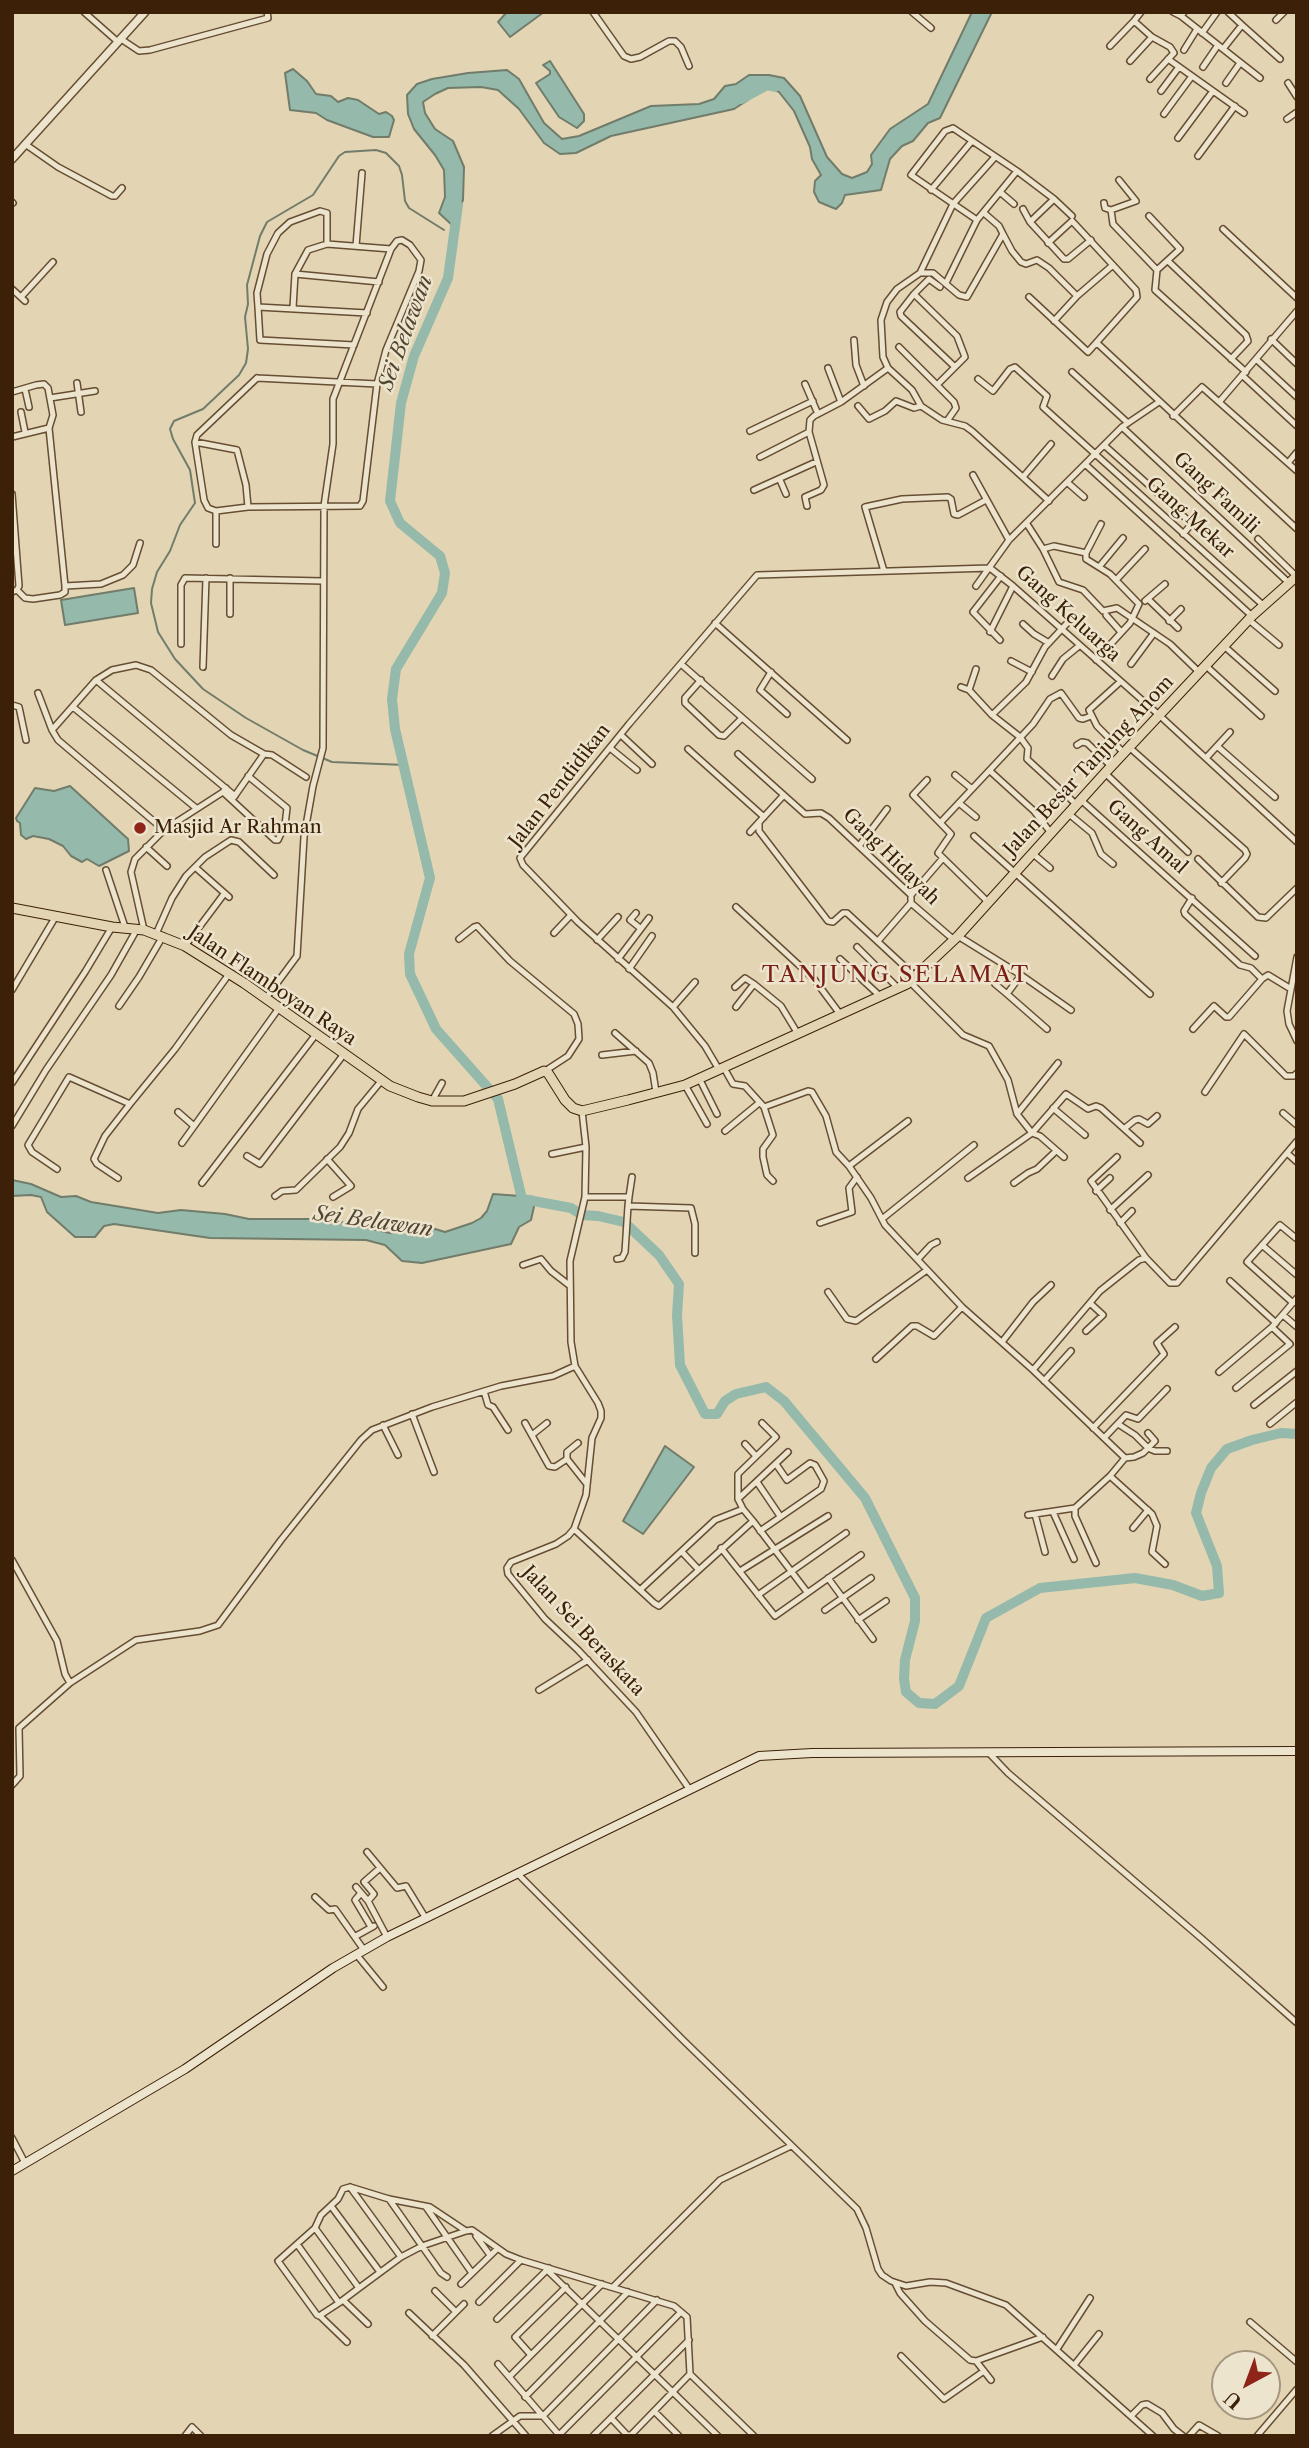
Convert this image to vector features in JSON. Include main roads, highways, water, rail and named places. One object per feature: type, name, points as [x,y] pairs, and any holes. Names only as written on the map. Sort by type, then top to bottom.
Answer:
[{"type":"main road","name":"Jalan Besar Tanjung Anom","points":[[656,1092],[685,1085],[899,989],[913,979],[956,938],[1202,669],[1294,578]]},
{"type":"main road","name":"Jalan Flamboyan Raya","points":[[13,909],[141,930],[185,946],[317,1033],[382,1080],[402,1092],[432,1101],[464,1101],[545,1071],[565,1100],[573,1108],[582,1111],[656,1092]]},
{"type":"main road","points":[[12,2171],[22,2158],[219,2048],[359,1944],[383,1930],[422,1911],[517,1873],[755,1758],[770,1755],[988,1752],[1297,1751]]},
{"type":"waterway","name":"Sei Belawan","points":[[741,99],[767,85],[775,87]]},
{"type":"waterway","points":[[405,765],[332,762],[303,750],[246,718],[203,689],[175,659],[158,632],[151,603],[152,589],[157,572],[170,551],[180,525],[195,503],[190,470],[170,429],[174,421],[203,409],[239,375],[246,363],[247,285],[260,236],[267,222],[313,195],[339,156],[345,152],[376,150],[386,153],[399,166],[405,201],[409,208],[444,230]]},
{"type":"waterway","name":"Sei Belawan","points":[[458,205],[448,278],[414,356],[401,403],[390,501],[400,523],[440,556],[445,573],[442,593],[396,669],[392,699],[395,729],[430,878],[409,954],[410,974],[436,1029],[498,1099],[522,1199],[518,1206]]},
{"type":"waterway","points":[[523,1199],[571,1208],[582,1215],[624,1222],[659,1255],[679,1284],[677,1315],[680,1365],[705,1414],[717,1414],[725,1401],[736,1394],[766,1387],[784,1401],[865,1498],[915,1598],[915,1621],[905,1660],[904,1679],[906,1692],[919,1703],[935,1704],[959,1686],[986,1618],[1040,1588],[1135,1578],[1173,1585],[1202,1596],[1219,1593],[1217,1566],[1196,1513],[1211,1468],[1227,1449],[1281,1433],[1297,1434]]},
{"type":"place","name":"Masjid Ar Rahman","points":[[140,828]]},
{"type":"district","name":"TANJUNG SELAMAT","points":[[896,975]]}]
